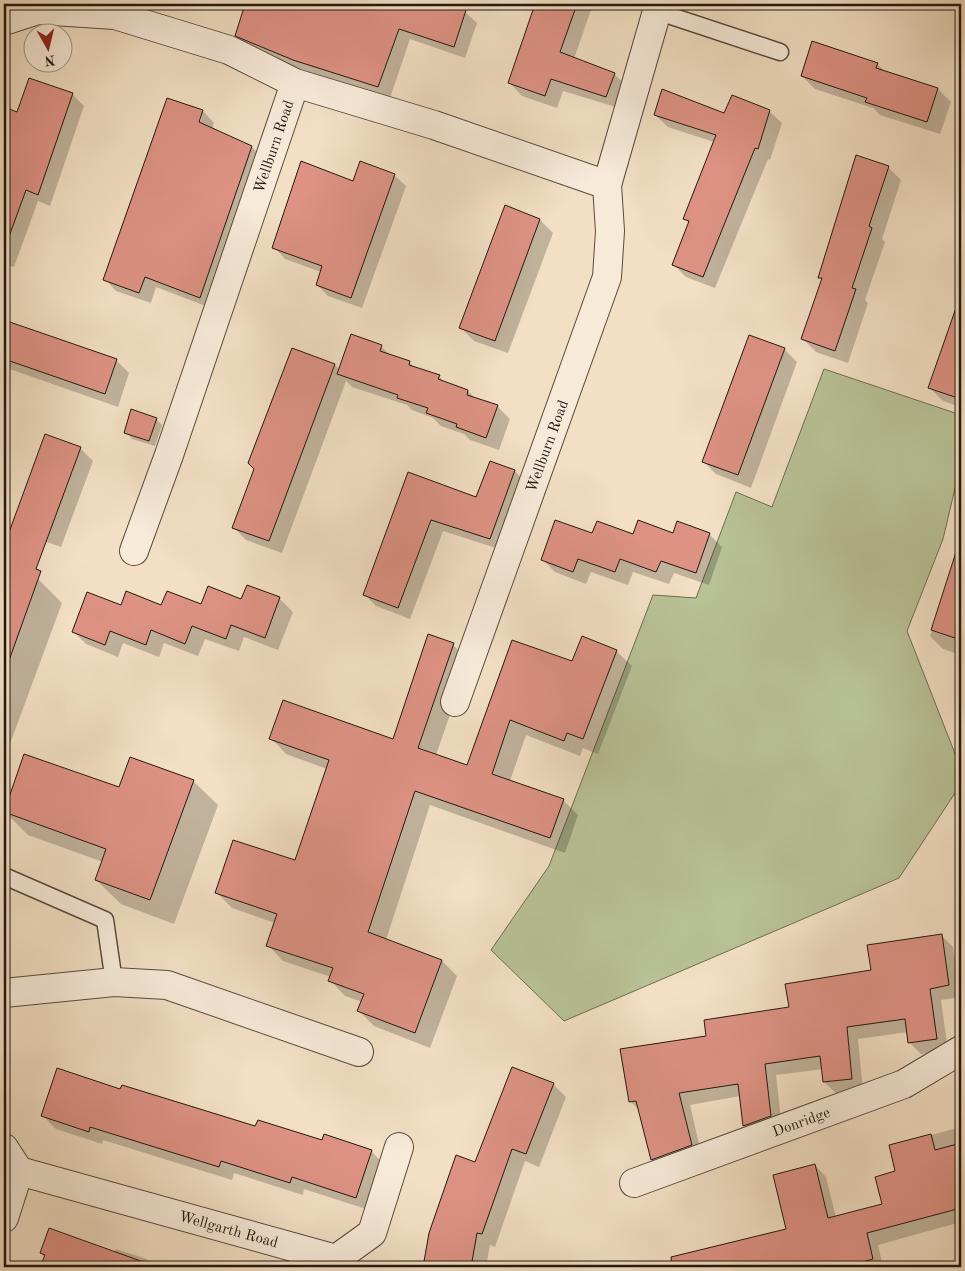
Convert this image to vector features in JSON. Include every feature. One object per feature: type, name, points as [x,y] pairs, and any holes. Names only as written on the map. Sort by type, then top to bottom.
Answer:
[{"type":"street","name":"Wellburn Road","points":[[455,702],[607,278],[610,231],[607,185],[658,7]]},
{"type":"street","name":"Wellburn Road","points":[[4,21],[38,10],[115,15],[229,50],[295,83],[434,125],[607,185]]},
{"type":"street","name":"Wellburn Road","points":[[134,551],[169,455],[295,83]]},
{"type":"street","points":[[4,994],[114,982],[167,985],[359,1052]]},
{"type":"street","name":"Donridge","points":[[634,1183],[904,1084],[961,1050]]},
{"type":"street","name":"Wellgarth Road","points":[[19,1171],[336,1259],[372,1233],[399,1147]]},
{"type":"street","points":[[4,1148],[19,1171],[4,1218]]},
{"type":"lane","points":[[658,7],[780,52]]},
{"type":"lane","points":[[4,876],[105,920],[114,982]]},
{"type":"green space","points":[[824,369],[961,415],[961,463],[943,539],[907,631],[961,769],[961,784],[899,878],[564,1021],[491,950],[549,866],[653,595],[696,598],[736,492],[772,507]]},
{"type":"building","points":[[245,4],[468,4],[454,47],[399,29],[378,87],[293,60],[235,36]]},
{"type":"building","points":[[535,4],[577,4],[560,52],[615,73],[606,97],[551,79],[545,96],[508,83]]},
{"type":"building","points":[[812,41],[878,63],[876,68],[938,88],[927,122],[865,102],[867,98],[801,76]]},
{"type":"building","points":[[29,78],[73,93],[38,195],[26,190],[7,242],[4,241],[4,107],[17,112]]},
{"type":"building","points":[[662,89],[724,113],[732,95],[770,110],[758,149],[755,148],[703,277],[672,265],[689,221],[683,219],[716,135],[654,115]]},
{"type":"building","points":[[167,98],[203,110],[199,122],[252,146],[200,298],[145,277],[139,293],[103,280]]},
{"type":"building","points":[[856,155],[889,166],[869,226],[872,228],[852,288],[856,289],[835,351],[801,339],[822,278],[818,278]]},
{"type":"building","points":[[301,161],[353,181],[360,161],[395,174],[351,298],[316,285],[322,266],[272,248]]},
{"type":"building","points":[[505,205],[540,219],[495,341],[459,328]]},
{"type":"building","points":[[957,305],[961,306],[961,399],[928,388]]},
{"type":"building","points":[[4,320],[117,359],[105,394],[4,359]]},
{"type":"building","points":[[351,334],[382,345],[380,351],[410,361],[409,365],[440,375],[438,379],[468,390],[467,395],[498,405],[486,438],[456,427],[457,424],[426,413],[428,408],[397,398],[398,395],[337,374]]},
{"type":"building","points":[[749,335],[785,348],[738,475],[702,462]]},
{"type":"building","points":[[292,348],[335,364],[269,541],[232,528],[254,469],[248,463]]},
{"type":"building","points":[[131,409],[157,418],[149,441],[124,433]]},
{"type":"building","points":[[45,434],[81,447],[36,569],[41,571],[7,666],[4,665],[4,546]]},
{"type":"building","points":[[490,461],[515,470],[490,539],[431,520],[398,608],[363,595],[408,472],[476,497]]},
{"type":"building","points":[[555,520],[592,533],[597,521],[633,534],[638,520],[673,533],[677,521],[710,533],[696,573],[661,561],[656,572],[620,559],[615,572],[578,559],[573,572],[541,560]]},
{"type":"building","points":[[956,552],[961,553],[961,640],[931,630]]},
{"type":"building","points":[[247,585],[280,597],[265,638],[231,625],[226,639],[192,626],[185,644],[151,630],[146,645],[110,631],[105,645],[72,632],[87,592],[121,605],[126,591],[161,605],[167,591],[201,604],[208,586],[241,599]]},
{"type":"building","points":[[428,634],[454,643],[418,748],[467,765],[512,640],[572,661],[582,636],[617,650],[583,739],[567,733],[564,741],[510,720],[492,774],[564,799],[550,838],[415,791],[368,932],[442,960],[415,1033],[357,1011],[364,994],[328,981],[333,968],[266,946],[277,914],[215,893],[233,840],[295,860],[329,760],[269,739],[283,700],[393,739]]},
{"type":"building","points":[[24,754],[119,787],[130,757],[194,780],[150,900],[95,880],[106,849],[4,812]]},
{"type":"building","points":[[942,934],[949,985],[930,989],[937,1039],[908,1043],[905,1019],[847,1027],[852,1079],[823,1082],[820,1056],[765,1064],[771,1116],[743,1126],[738,1084],[679,1093],[692,1145],[651,1160],[636,1101],[629,1102],[620,1049],[706,1036],[704,1020],[789,1007],[785,984],[871,970],[867,945]]},
{"type":"building","points":[[512,1067],[554,1083],[526,1154],[512,1149],[482,1234],[477,1233],[471,1267],[423,1267],[429,1233],[456,1155],[475,1162]]},
{"type":"building","points":[[57,1068],[120,1089],[122,1085],[255,1126],[258,1120],[322,1140],[324,1134],[372,1150],[356,1198],[292,1177],[290,1183],[221,1161],[219,1167],[90,1127],[89,1132],[41,1116]]},
{"type":"building","points":[[931,1134],[935,1150],[961,1143],[961,1208],[867,1233],[873,1259],[844,1267],[672,1267],[671,1257],[786,1229],[773,1175],[815,1164],[828,1218],[882,1204],[875,1177],[895,1171],[889,1145]]},
{"type":"building","points":[[49,1228],[149,1264],[148,1267],[40,1267],[45,1255],[40,1253]]}]
